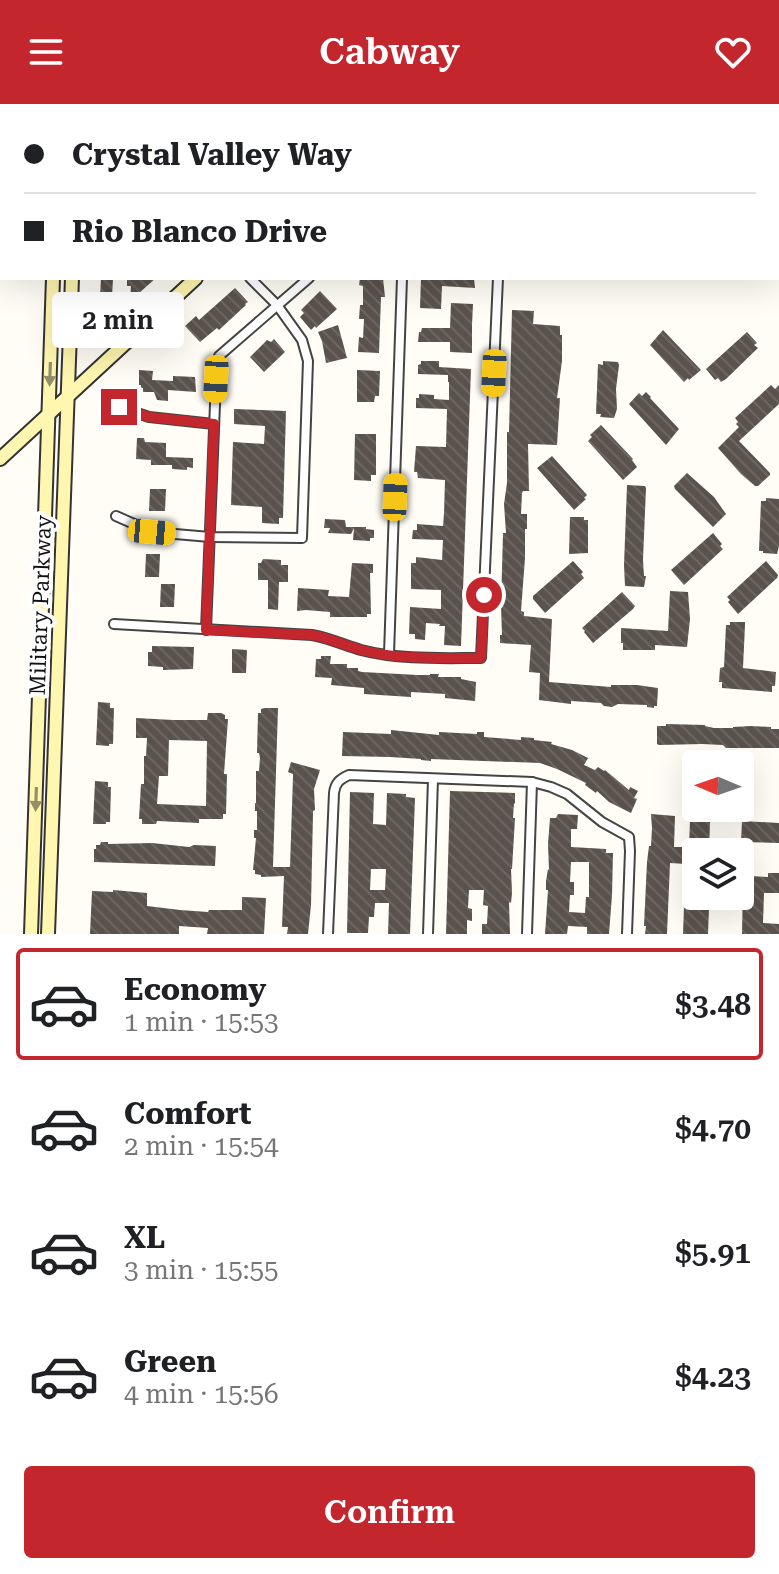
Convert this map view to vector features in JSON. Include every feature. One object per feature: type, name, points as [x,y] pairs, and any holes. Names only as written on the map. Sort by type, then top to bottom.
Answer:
[{"type":"main road","name":"Military Parkway","points":[[31,934],[53,280]]},
{"type":"main road","name":"Military Parkway","points":[[48,934],[72,280]]},
{"type":"main road","points":[[0,459],[194,280]]},
{"type":"main road","points":[[37,765],[54,765]]},
{"type":"main road","points":[[32,905],[50,884]]},
{"type":"street","points":[[116,516],[152,532],[210,537],[302,538],[308,361],[302,340],[277,305],[252,280]]},
{"type":"street","points":[[206,630],[219,356],[307,280]]},
{"type":"street","points":[[389,654],[402,280]]},
{"type":"street","points":[[114,624],[312,635],[361,650],[389,654],[481,658],[498,280]]},
{"type":"street","points":[[119,407],[149,417],[214,424]]},
{"type":"street","points":[[328,934],[334,793],[339,780],[349,775],[532,782],[567,794],[602,822],[629,837],[627,934]]},
{"type":"street","points":[[428,934],[433,779]]},
{"type":"street","points":[[527,934],[532,782]]},
{"type":"building","points":[[101,280],[113,280],[111,317],[99,316]]},
{"type":"building","points":[[127,280],[154,280],[130,301],[131,286],[127,286]]},
{"type":"building","points":[[360,280],[383,280],[385,297],[381,297],[379,353],[358,352],[359,337],[363,338],[364,319],[359,319],[363,286],[359,285]]},
{"type":"building","points":[[421,280],[474,280],[475,288],[442,286],[441,309],[420,308]]},
{"type":"building","points":[[235,288],[248,302],[219,330],[217,328],[200,342],[185,326],[196,316],[199,320]]},
{"type":"building","points":[[320,291],[337,309],[311,330],[300,317],[304,313],[301,310]]},
{"type":"building","points":[[451,303],[473,304],[472,353],[450,352],[450,342],[418,342],[422,328],[450,328]]},
{"type":"building","points":[[512,310],[534,311],[533,324],[560,326],[562,335],[557,445],[528,444],[529,491],[522,493],[521,514],[527,514],[527,529],[521,611],[524,616],[552,619],[549,682],[658,688],[657,706],[654,708],[647,705],[618,704],[612,707],[601,703],[571,701],[571,704],[539,700],[540,673],[529,672],[531,645],[500,643]]},
{"type":"building","points":[[338,325],[347,358],[326,363],[318,332]]},
{"type":"building","points":[[663,330],[701,370],[689,380],[684,382],[650,345]]},
{"type":"building","points":[[747,332],[758,348],[726,379],[721,382],[718,378],[715,380],[706,369]]},
{"type":"building","points":[[274,339],[285,352],[264,372],[250,357],[267,340],[271,342]]},
{"type":"building","points":[[421,361],[439,361],[439,367],[471,369],[461,646],[444,645],[445,626],[440,624],[426,623],[425,640],[415,639],[415,634],[409,634],[410,607],[441,609],[441,590],[411,589],[411,563],[416,563],[416,557],[442,560],[443,540],[412,539],[417,524],[443,526],[444,514],[445,480],[418,478],[417,472],[414,472],[416,446],[446,447],[447,409],[416,408],[416,398],[419,394],[449,400],[448,375],[418,374]]},
{"type":"building","points":[[603,361],[618,362],[619,365],[614,418],[596,414],[598,364],[603,365]]},
{"type":"building","points":[[139,370],[153,371],[152,380],[173,381],[173,376],[195,377],[196,392],[168,390],[168,401],[157,400],[154,392],[143,392],[143,388],[139,387]]},
{"type":"building","points":[[357,370],[380,371],[379,396],[375,396],[374,402],[357,402]]},
{"type":"building","points":[[771,385],[775,389],[779,385],[779,404],[739,441],[770,473],[755,486],[718,448],[739,427],[735,418]]},
{"type":"building","points":[[646,392],[679,429],[666,445],[629,404],[639,393],[642,396]]},
{"type":"building","points":[[234,409],[286,411],[283,518],[279,518],[279,524],[262,523],[262,507],[231,505],[233,442],[264,444],[265,426],[234,424]]},
{"type":"building","points":[[601,425],[637,467],[623,480],[588,441]]},
{"type":"building","points":[[355,434],[376,434],[376,475],[371,475],[371,481],[354,480]]},
{"type":"building","points":[[137,438],[144,438],[145,442],[166,443],[166,457],[193,458],[193,468],[172,469],[172,465],[151,465],[151,460],[136,459]]},
{"type":"building","points":[[552,456],[587,495],[574,510],[537,468]]},
{"type":"building","points":[[687,473],[714,497],[726,514],[713,527],[675,489],[674,486]]},
{"type":"building","points":[[627,485],[646,488],[644,587],[625,586]]},
{"type":"building","points":[[150,489],[166,489],[165,511],[149,511]]},
{"type":"building","points":[[766,498],[779,499],[777,554],[759,551],[761,501],[766,501]]},
{"type":"building","points":[[570,517],[588,520],[588,553],[569,554]]},
{"type":"building","points":[[325,519],[345,520],[346,527],[374,530],[374,538],[370,541],[353,540],[354,528],[351,534],[328,533],[330,528],[324,528]]},
{"type":"building","points":[[713,533],[723,549],[684,585],[671,570]]},
{"type":"building","points":[[146,554],[160,554],[159,577],[145,577]]},
{"type":"building","points":[[263,559],[281,560],[281,565],[288,565],[288,582],[279,582],[278,610],[268,609],[268,580],[258,580],[258,563]]},
{"type":"building","points":[[573,561],[583,572],[584,578],[545,613],[533,596]]},
{"type":"building","points":[[766,561],[778,575],[777,578],[738,614],[727,597]]},
{"type":"building","points":[[352,563],[373,564],[373,573],[370,573],[371,614],[367,617],[330,617],[330,612],[297,611],[298,588],[329,590],[328,596],[349,597]]},
{"type":"building","points":[[161,584],[175,584],[174,607],[160,607]]},
{"type":"building","points":[[670,591],[688,592],[690,619],[687,647],[655,645],[655,650],[623,650],[621,628],[668,631]]},
{"type":"building","points":[[622,592],[635,606],[593,643],[582,628]]},
{"type":"building","points":[[745,622],[743,668],[776,672],[772,692],[722,688],[720,668],[724,667],[726,625]]},
{"type":"building","points":[[152,646],[194,647],[193,669],[163,670],[163,667],[148,666],[148,652],[152,652]]},
{"type":"building","points":[[232,649],[247,650],[246,673],[232,673]]},
{"type":"building","points":[[321,656],[331,656],[330,664],[347,664],[347,668],[358,668],[362,672],[461,677],[476,682],[475,701],[445,698],[445,694],[411,692],[411,697],[364,694],[364,688],[331,685],[332,678],[315,677],[316,659],[321,659]]},
{"type":"building","points":[[98,702],[110,703],[110,708],[114,708],[113,744],[109,746],[96,745]]},
{"type":"building","points":[[265,708],[278,708],[273,867],[290,867],[293,774],[288,772],[291,762],[320,770],[314,789],[308,934],[287,934],[288,927],[282,927],[284,876],[261,877],[253,870],[254,830],[257,830],[256,771],[259,771],[260,758],[257,753],[258,713]]},
{"type":"building","points":[[208,713],[221,713],[228,719],[224,774],[227,774],[226,814],[223,814],[223,819],[199,819],[199,823],[157,821],[156,824],[142,824],[142,819],[139,819],[141,784],[144,784],[147,738],[136,738],[136,718],[207,720]],"holes":[[[169,740],[207,741],[206,806],[157,804],[159,776],[168,776]]]},
{"type":"building","points":[[657,726],[714,728],[771,727],[779,729],[779,748],[659,745]]},
{"type":"building","points":[[391,730],[439,735],[439,732],[484,732],[484,737],[521,740],[521,737],[552,742],[588,758],[584,765],[605,770],[629,790],[630,787],[638,791],[634,798],[637,799],[631,813],[609,802],[586,783],[540,763],[342,756],[343,732],[391,734]]},
{"type":"building","points":[[95,781],[108,782],[108,787],[111,787],[110,822],[106,824],[93,824]]},
{"type":"building","points":[[450,791],[515,793],[510,934],[482,934],[482,924],[487,924],[488,906],[483,905],[484,890],[469,890],[468,908],[472,909],[472,921],[467,920],[467,934],[446,934]]},
{"type":"building","points":[[350,792],[374,793],[373,824],[386,825],[387,793],[415,798],[410,934],[388,934],[389,903],[375,903],[374,917],[369,917],[368,933],[347,933]],"holes":[[[371,869],[386,869],[385,890],[370,890]]]},
{"type":"building","points":[[558,814],[578,815],[577,829],[571,829],[571,847],[606,849],[606,853],[613,853],[609,934],[587,934],[587,927],[568,926],[567,934],[545,934],[550,818],[556,818]],"holes":[[[571,862],[589,862],[589,897],[586,897],[585,913],[569,912],[570,895],[574,895],[574,882],[570,882]]]},
{"type":"building","points":[[651,814],[675,816],[674,847],[682,847],[682,864],[670,863],[667,934],[645,934],[647,862]]},
{"type":"building","points":[[690,822],[710,822],[709,838],[689,838]]},
{"type":"building","points":[[742,822],[779,823],[779,843],[754,842],[754,838],[741,838]]},
{"type":"building","points":[[101,842],[216,846],[215,866],[94,862],[94,849]]},
{"type":"building","points":[[768,873],[779,873],[779,893],[764,893],[763,923],[779,924],[779,934],[742,934],[742,910],[754,910],[754,876],[768,877]]},
{"type":"building","points":[[92,891],[147,893],[147,906],[208,912],[242,910],[242,897],[266,898],[264,934],[207,934],[208,928],[179,926],[179,934],[90,934]]},
{"type":"building","points":[[684,910],[709,910],[708,934],[683,934]]},
{"type":"route","points":[[119,407],[149,417],[214,424],[206,630],[312,635],[374,652],[426,658],[481,658],[484,595]]}]
